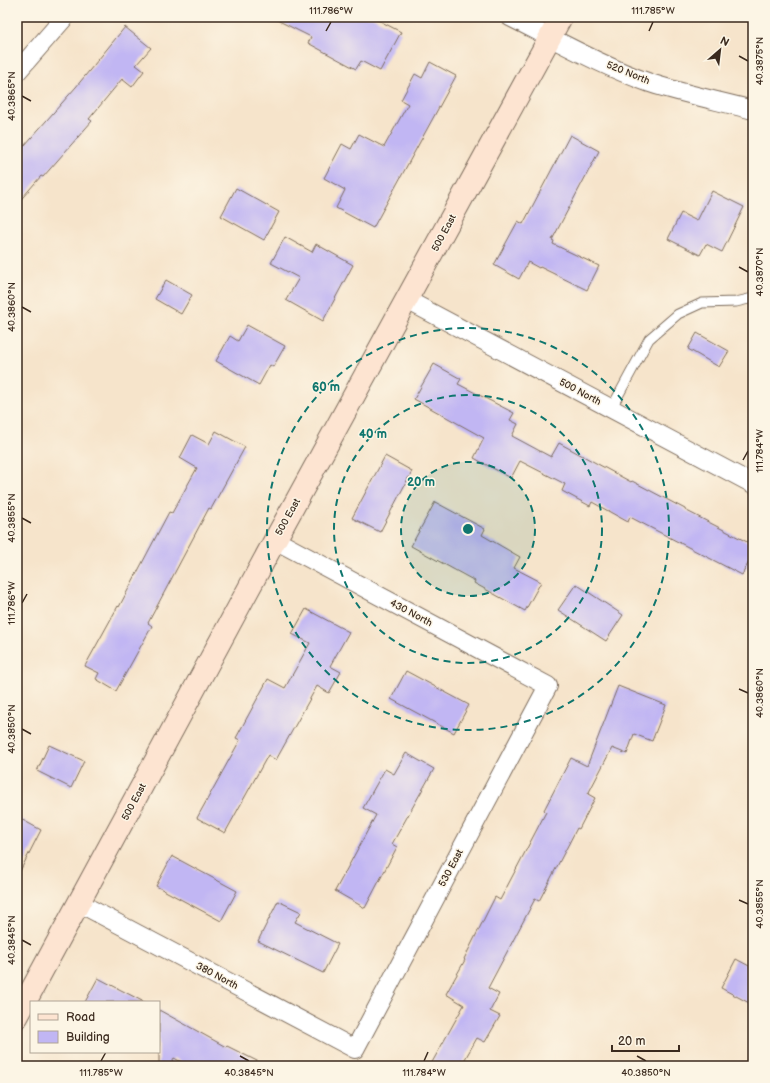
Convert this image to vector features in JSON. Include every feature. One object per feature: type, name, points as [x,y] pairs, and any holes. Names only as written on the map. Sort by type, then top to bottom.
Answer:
[{"type":"street","points":[[17,72],[65,17]]},
{"type":"street","name":"520 North","points":[[510,17],[595,59],[651,83],[684,93],[753,110]]},
{"type":"street","name":"500 East","points":[[17,1018],[275,540],[561,17]]},
{"type":"street","name":"500 North","points":[[407,300],[753,484]]},
{"type":"street","name":"430 North","points":[[275,540],[548,686]]},
{"type":"street","name":"530 East","points":[[355,1049],[548,686]]},
{"type":"street","name":"380 North","points":[[79,903],[355,1049]]},
{"type":"lane","points":[[610,408],[649,339],[678,314],[702,303],[736,302],[753,298]]},
{"type":"building","points":[[271,17],[372,17],[401,32],[380,71],[361,61],[356,69],[308,43],[311,37]]},
{"type":"building","points":[[125,27],[151,48],[136,65],[144,71],[132,87],[122,79],[89,119],[92,121],[17,204],[17,154],[76,87]]},
{"type":"building","points":[[430,62],[456,76],[373,228],[336,208],[345,190],[324,178],[342,144],[351,149],[359,134],[384,147],[408,104],[401,100],[415,74],[422,78]]},
{"type":"building","points":[[570,135],[599,151],[552,240],[554,241],[553,244],[599,266],[587,290],[528,262],[519,279],[494,265],[518,221],[523,224]]},
{"type":"building","points":[[236,188],[279,212],[264,240],[221,216]]},
{"type":"building","points":[[712,191],[744,207],[722,252],[706,244],[700,255],[668,239],[681,213],[697,221]]},
{"type":"building","points":[[285,237],[312,252],[316,244],[353,265],[323,321],[286,300],[299,278],[271,263]]},
{"type":"building","points":[[166,280],[192,295],[181,314],[155,299]]},
{"type":"building","points":[[247,325],[285,346],[273,367],[270,365],[259,385],[216,361],[230,336],[238,341]]},
{"type":"building","points":[[697,333],[729,351],[719,367],[688,349]]},
{"type":"building","points":[[434,364],[461,379],[458,384],[514,413],[510,420],[518,424],[512,436],[551,457],[559,443],[753,545],[753,554],[742,575],[630,517],[628,522],[592,502],[590,506],[562,491],[565,484],[520,461],[511,478],[474,458],[484,438],[414,399]]},
{"type":"building","points":[[216,431],[245,447],[211,509],[209,508],[148,623],[152,626],[116,691],[96,679],[99,673],[85,666],[118,606],[119,607],[169,512],[172,513],[197,468],[180,458],[192,435],[209,444]]},
{"type":"building","points":[[385,456],[412,471],[380,532],[352,518]]},
{"type":"building","points":[[435,502],[485,529],[482,535],[520,557],[514,568],[541,582],[525,611],[474,583],[475,581],[411,546]]},
{"type":"building","points":[[576,584],[623,615],[606,641],[558,610]]},
{"type":"building","points":[[306,609],[349,632],[330,666],[341,672],[329,693],[317,686],[276,760],[268,755],[225,833],[197,818],[240,740],[236,738],[268,679],[285,688],[310,643],[292,634]]},
{"type":"building","points":[[406,671],[469,705],[454,733],[391,699]]},
{"type":"building","points":[[618,686],[666,705],[652,741],[634,734],[627,754],[612,748],[588,794],[595,798],[579,829],[577,828],[539,901],[535,899],[488,988],[499,994],[490,1011],[500,1016],[485,1042],[477,1038],[461,1066],[430,1066],[464,1005],[446,994],[465,960],[464,959],[495,897],[500,900],[546,812],[544,810],[571,758],[587,766]]},
{"type":"building","points":[[49,745],[84,761],[71,788],[37,771]]},
{"type":"building","points":[[406,753],[434,769],[392,844],[397,847],[365,908],[335,891],[376,815],[363,808],[385,769],[394,774]]},
{"type":"building","points":[[17,817],[41,830],[17,877]]},
{"type":"building","points":[[172,856],[237,891],[221,921],[156,886]]},
{"type":"building","points":[[278,901],[301,912],[295,922],[338,944],[323,973],[258,941]]},
{"type":"building","points":[[736,959],[753,968],[753,1005],[721,988]]},
{"type":"building","points":[[98,978],[142,1001],[86,1001]]},
{"type":"building","points":[[160,1011],[226,1047],[227,1046],[267,1066],[189,1066],[174,1058],[169,1066],[159,1066]]}]
